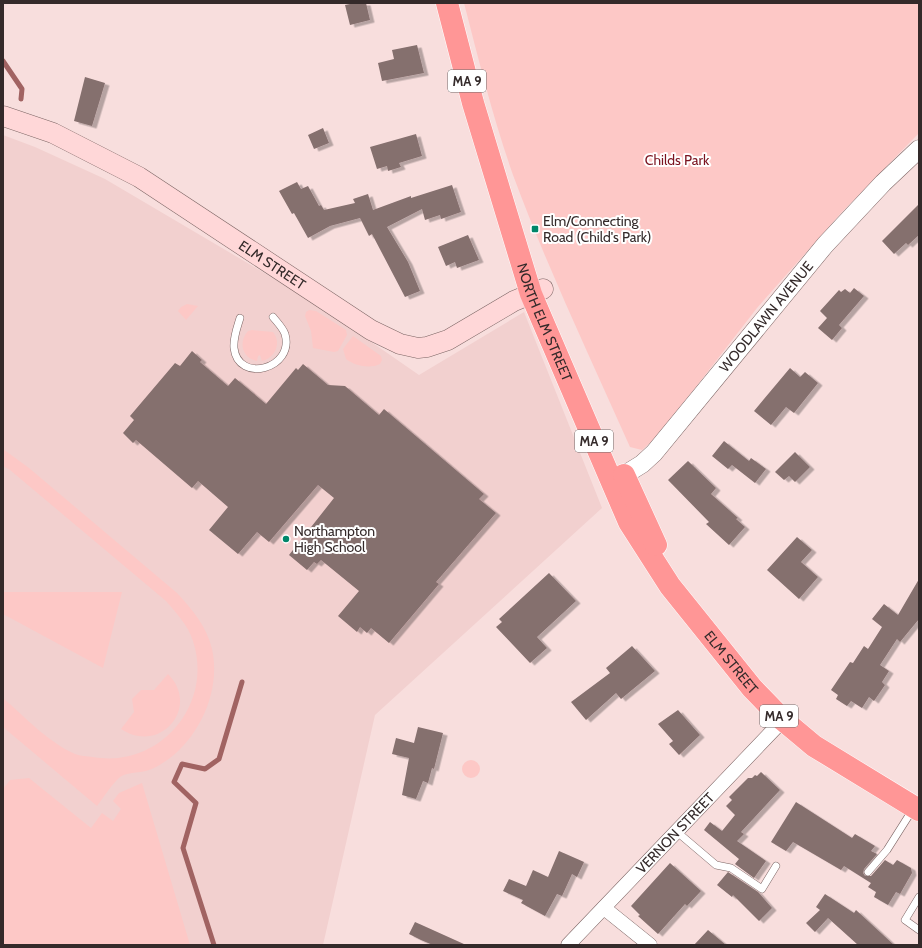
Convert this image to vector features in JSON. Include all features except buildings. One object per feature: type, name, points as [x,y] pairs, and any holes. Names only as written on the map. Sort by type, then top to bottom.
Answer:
[{"type":"highway","name":"NORTH ELM STREET","points":[[447,3],[489,158],[537,292],[585,395],[618,478]]},
{"type":"highway","name":"ELM STREET","points":[[618,478],[629,522],[670,586],[752,688],[783,720],[814,746],[916,809]]},
{"type":"main road","name":"ELM STREET","points":[[3,116],[53,133],[139,177],[371,330],[400,344],[418,348],[438,344],[514,301],[537,292]]},
{"type":"street","name":"WOODLAWN AVENUE","points":[[618,478],[654,454],[825,245],[883,183],[919,149]]},
{"type":"street","name":"VERNON STREET","points":[[568,945],[783,720]]},
{"type":"street","points":[[604,908],[650,945]]},
{"type":"lane","points":[[240,318],[234,342],[236,355],[245,366],[260,369],[273,365],[285,350],[285,334],[273,317]]},
{"type":"lane","points":[[868,872],[887,850],[916,809]]},
{"type":"lane","points":[[676,831],[716,865],[731,868],[762,889],[776,866]]},
{"type":"lane","points":[[919,897],[905,920],[919,930]]},
{"type":"shaded area","name":"Northampton High School","points":[[3,135],[35,147],[105,179],[278,281],[341,321],[419,375],[524,312],[602,508],[375,715],[323,945],[3,945]]},
{"type":"green space","name":"Childs Park","points":[[464,3],[919,3],[919,133],[841,213],[757,308],[653,440],[642,450],[630,447],[569,312],[526,209],[499,132]]},
{"type":"green space","points":[[187,304],[198,306],[186,320],[178,311],[181,307]]},
{"type":"green space","points":[[309,310],[316,311],[346,330],[347,335],[338,351],[334,352],[313,348],[311,331],[305,316],[306,312]]},
{"type":"green space","points":[[248,331],[273,332],[276,336],[276,350],[267,359],[262,361],[260,355],[258,356],[257,361],[248,357],[245,353],[242,345],[243,340]]},
{"type":"green space","points":[[353,336],[381,356],[382,360],[380,364],[376,366],[363,366],[346,359],[343,349]]},
{"type":"green space","points":[[3,449],[29,468],[177,593],[203,626],[210,641],[214,664],[214,680],[211,695],[206,710],[191,736],[170,758],[152,769],[126,774],[120,777],[97,806],[3,727],[3,698],[55,743],[75,754],[81,756],[117,758],[139,753],[159,742],[176,728],[188,709],[196,688],[197,665],[193,641],[185,625],[166,601],[10,470],[3,466]]},
{"type":"green space","points":[[3,592],[122,592],[103,668],[3,614]]},
{"type":"green space","points":[[168,674],[177,687],[180,700],[178,713],[172,724],[162,732],[149,736],[136,735],[121,729],[134,712],[132,699],[141,690],[154,690]]},
{"type":"green space","points":[[467,760],[475,760],[480,765],[478,776],[475,778],[467,778],[462,773],[462,765]]},
{"type":"green space","points":[[29,778],[91,828],[102,813],[113,821],[121,809],[113,801],[119,793],[142,783],[190,945],[3,945],[3,789],[10,780]]},
{"type":"waterway","points":[[3,61],[22,89],[21,99]]},
{"type":"waterway","points":[[214,945],[183,848],[196,803],[174,782],[182,764],[205,769],[219,759],[242,682]]},
{"type":"place","name":"Elm/Connecting Road (Child's Park)","points":[[535,229]]},
{"type":"place","name":"Northampton High School","points":[[286,539]]}]
